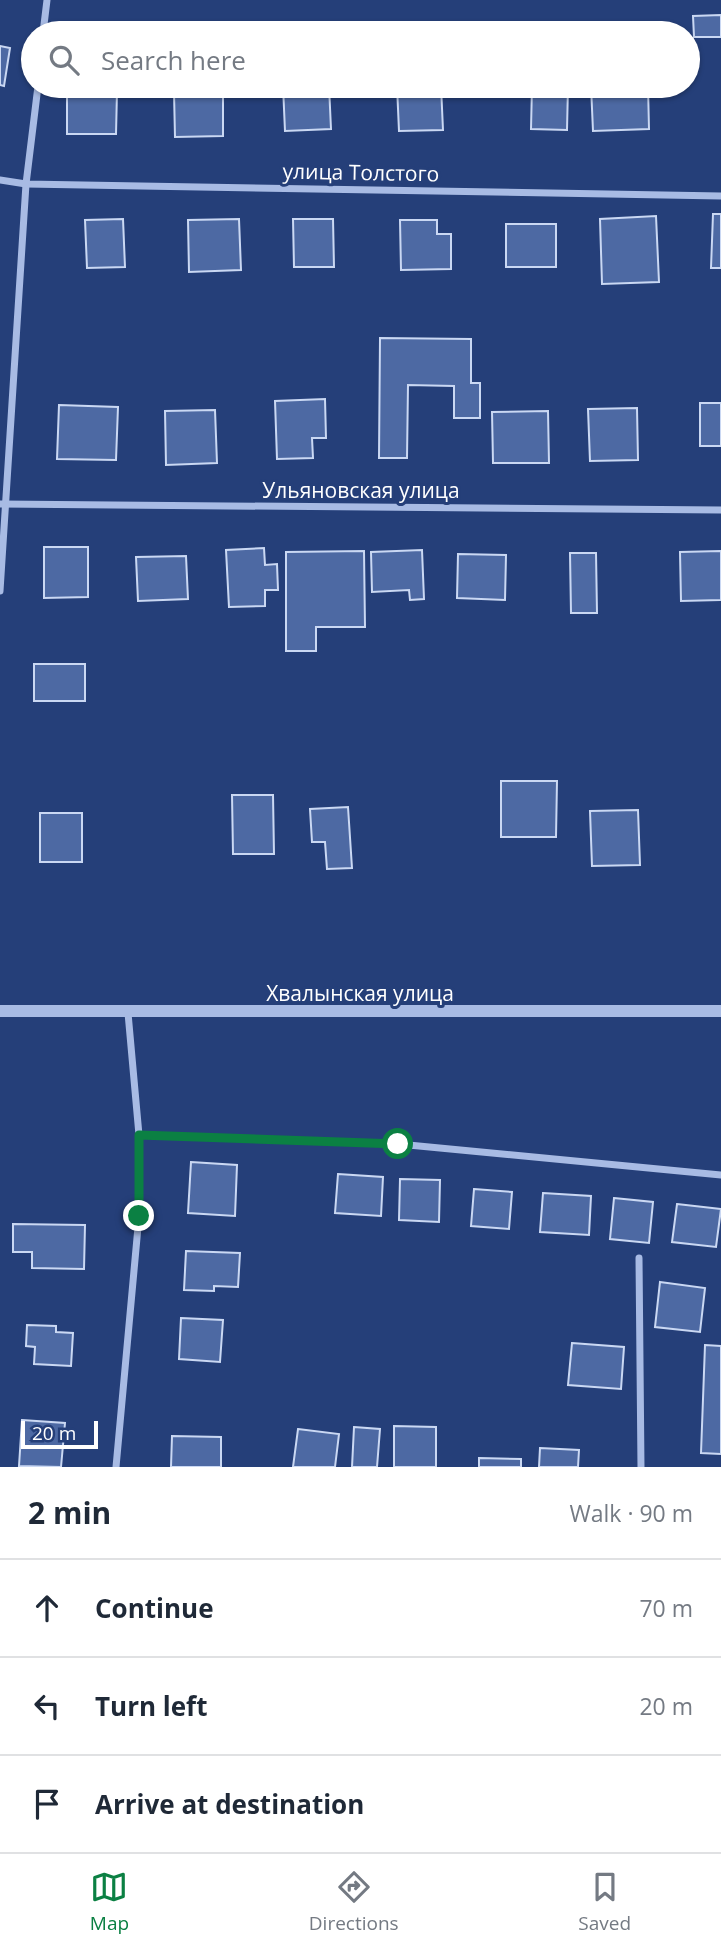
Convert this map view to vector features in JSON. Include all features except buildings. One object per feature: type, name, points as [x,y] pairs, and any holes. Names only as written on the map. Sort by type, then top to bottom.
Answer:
[{"type":"street","points":[[45,21],[47,0]]},
{"type":"street","points":[[0,592],[3,505],[26,184],[36,98]]},
{"type":"street","name":"улица Толстого","points":[[0,180],[26,184],[721,196]]},
{"type":"street","name":"Ульяновская улица","points":[[3,505],[721,510]]},
{"type":"street","name":"Хвалынская улица","points":[[0,1011],[721,1011]]},
{"type":"street","points":[[116,1467],[139,1216],[139,1135],[128,1013]]},
{"type":"street","points":[[139,1135],[398,1144],[721,1175]]},
{"type":"street","points":[[639,1258],[640,1467]]},
{"type":"route","points":[[139,1216],[139,1135],[398,1144]]}]
